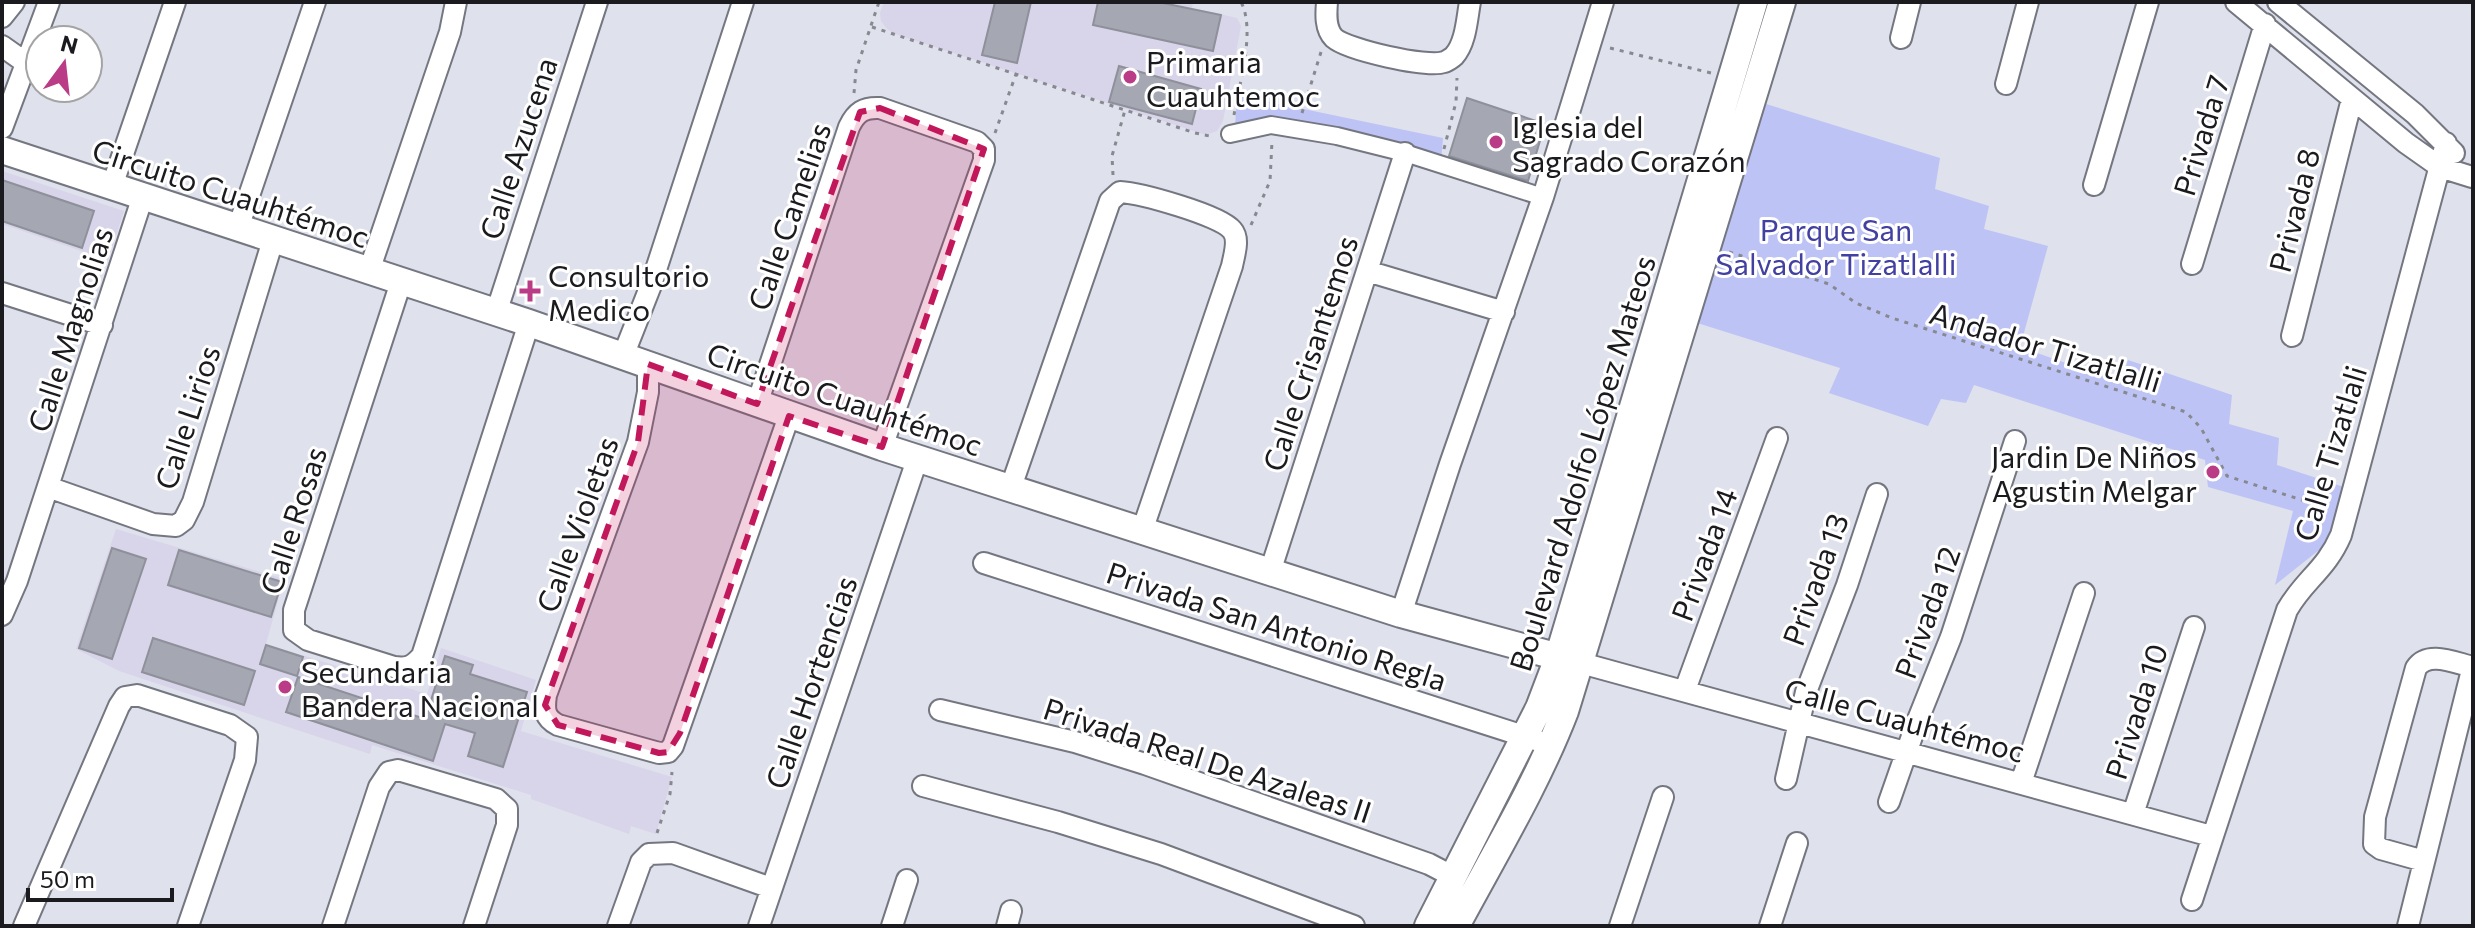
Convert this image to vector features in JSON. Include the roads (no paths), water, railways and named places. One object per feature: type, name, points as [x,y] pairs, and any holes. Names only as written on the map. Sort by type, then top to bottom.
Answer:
[{"type":"street","points":[[2,17],[14,2]]},
{"type":"street","points":[[41,24],[49,2]]},
{"type":"street","points":[[112,186],[175,2]]},
{"type":"street","points":[[238,228],[315,2]]},
{"type":"street","points":[[369,271],[450,32],[456,2]]},
{"type":"street","name":"Calle Azucena","points":[[496,313],[597,2]]},
{"type":"street","points":[[635,360],[651,285],[743,2]]},
{"type":"street","points":[[1327,2],[1328,28],[1334,38],[1372,52],[1442,63],[1453,57],[1459,48],[1470,2]]},
{"type":"street","points":[[1401,614],[1543,197],[1603,2]]},
{"type":"street","name":"Boulevard Adolfo López Mateos","points":[[1428,926],[1525,736],[1570,661],[1706,245],[1711,188],[1731,78],[1754,2]]},
{"type":"street","name":"Boulevard Adolfo López Mateos","points":[[1456,926],[1523,805],[1552,745],[1570,661],[1711,188],[1782,2]]},
{"type":"street","points":[[1901,38],[1910,2]]},
{"type":"street","points":[[2006,84],[2028,2]]},
{"type":"street","points":[[2094,185],[2148,2]]},
{"type":"street","points":[[2236,2],[2406,143],[2440,167],[2472,177]]},
{"type":"street","points":[[2278,2],[2415,114],[2446,143],[2472,177]]},
{"type":"street","name":"Privada 7","points":[[2192,264],[2265,24]]},
{"type":"street","points":[[2301,54],[2319,36]]},
{"type":"street","points":[[2,46],[24,62]]},
{"type":"street","points":[[2,128],[24,68]]},
{"type":"street","name":"Privada 8","points":[[2292,336],[2352,99]]},
{"type":"street","name":"Calle Camelias","points":[[757,404],[849,127],[868,107],[880,108],[967,138],[984,149],[982,169],[882,447]]},
{"type":"street","points":[[1230,134],[1271,125],[1297,128],[1405,153],[1543,197]]},
{"type":"street","name":"Calle Tizatlali","points":[[2192,900],[2287,610],[2298,590],[2320,571],[2332,554],[2347,515],[2446,143]]},
{"type":"street","name":"Circuito Cuauhtémoc","points":[[2,150],[529,323],[882,447],[1401,614],[1570,661]]},
{"type":"street","name":"Calle Crisantemos","points":[[1270,572],[1405,153]]},
{"type":"street","points":[[1011,487],[1105,212],[1114,195],[1120,192],[1144,195],[1219,220],[1232,230],[1236,239],[1232,266],[1142,531]]},
{"type":"street","name":"Calle Magnolias","points":[[4,607],[9,578],[48,487],[143,196]]},
{"type":"street","name":"Calle Lirios","points":[[48,487],[153,524],[176,526],[184,520],[193,502],[273,240]]},
{"type":"street","points":[[1367,271],[1504,312]]},
{"type":"street","name":"Calle Rosas","points":[[401,282],[294,610],[294,630],[308,640],[407,669],[422,656],[529,323]]},
{"type":"street","points":[[2,293],[102,325]]},
{"type":"street","name":"Calle Violetas","points":[[635,360],[648,392],[638,442],[545,705],[545,713],[558,725],[653,752],[668,752],[680,733],[789,416]]},
{"type":"street","name":"Privada 14","points":[[1685,690],[1777,438]]},
{"type":"street","name":"Privada 12","points":[[1889,802],[1951,637],[2015,441]]},
{"type":"street","name":"Calle Hortencias","points":[[759,926],[918,457]]},
{"type":"street","name":"Privada 13","points":[[1786,779],[1818,656],[1847,585],[1877,494]]},
{"type":"street","name":"Privada San Antonio Regla","points":[[984,563],[1552,745]]},
{"type":"street","points":[[2021,783],[2084,593]]},
{"type":"street","name":"Privada 10","points":[[2133,814],[2194,627]]},
{"type":"street","points":[[2408,926],[2473,666],[2428,658],[2416,668],[2375,817],[2374,844],[2381,849],[2424,861]]},
{"type":"street","name":"Calle Cuauhtémoc","points":[[1570,661],[1799,721],[2211,836]]},
{"type":"street","points":[[24,926],[119,706],[125,697],[137,695],[230,725],[247,737],[245,760],[188,926]]},
{"type":"street","name":"Privada Real De Azaleas II","points":[[940,710],[1075,742],[1145,764],[1429,864],[1454,877]]},
{"type":"street","points":[[333,926],[379,787],[389,772],[398,770],[496,799],[507,809],[507,825],[474,926]]},
{"type":"street","points":[[923,786],[1058,822],[1161,854],[1354,926]]},
{"type":"street","points":[[1620,926],[1663,797]]},
{"type":"street","points":[[1770,926],[1797,843]]},
{"type":"street","points":[[618,926],[641,862],[649,854],[673,853],[771,888]]},
{"type":"street","points":[[892,926],[907,880]]},
{"type":"place","name":"Primaria Cuauhtemoc","points":[[1130,77]]},
{"type":"place","name":"Iglesia del Sagrado Corazón","points":[[1496,142]]},
{"type":"place","name":"Consultorio Medico","points":[[530,291]]},
{"type":"place","name":"Jardin De Niños Agustin Melgar","points":[[2213,472]]},
{"type":"place","name":"Secundaria Bandera Nacional","points":[[285,687]]},
{"type":"park label","name":"Parque San Salvador Tizatlalli","points":[[1836,245]]}]
